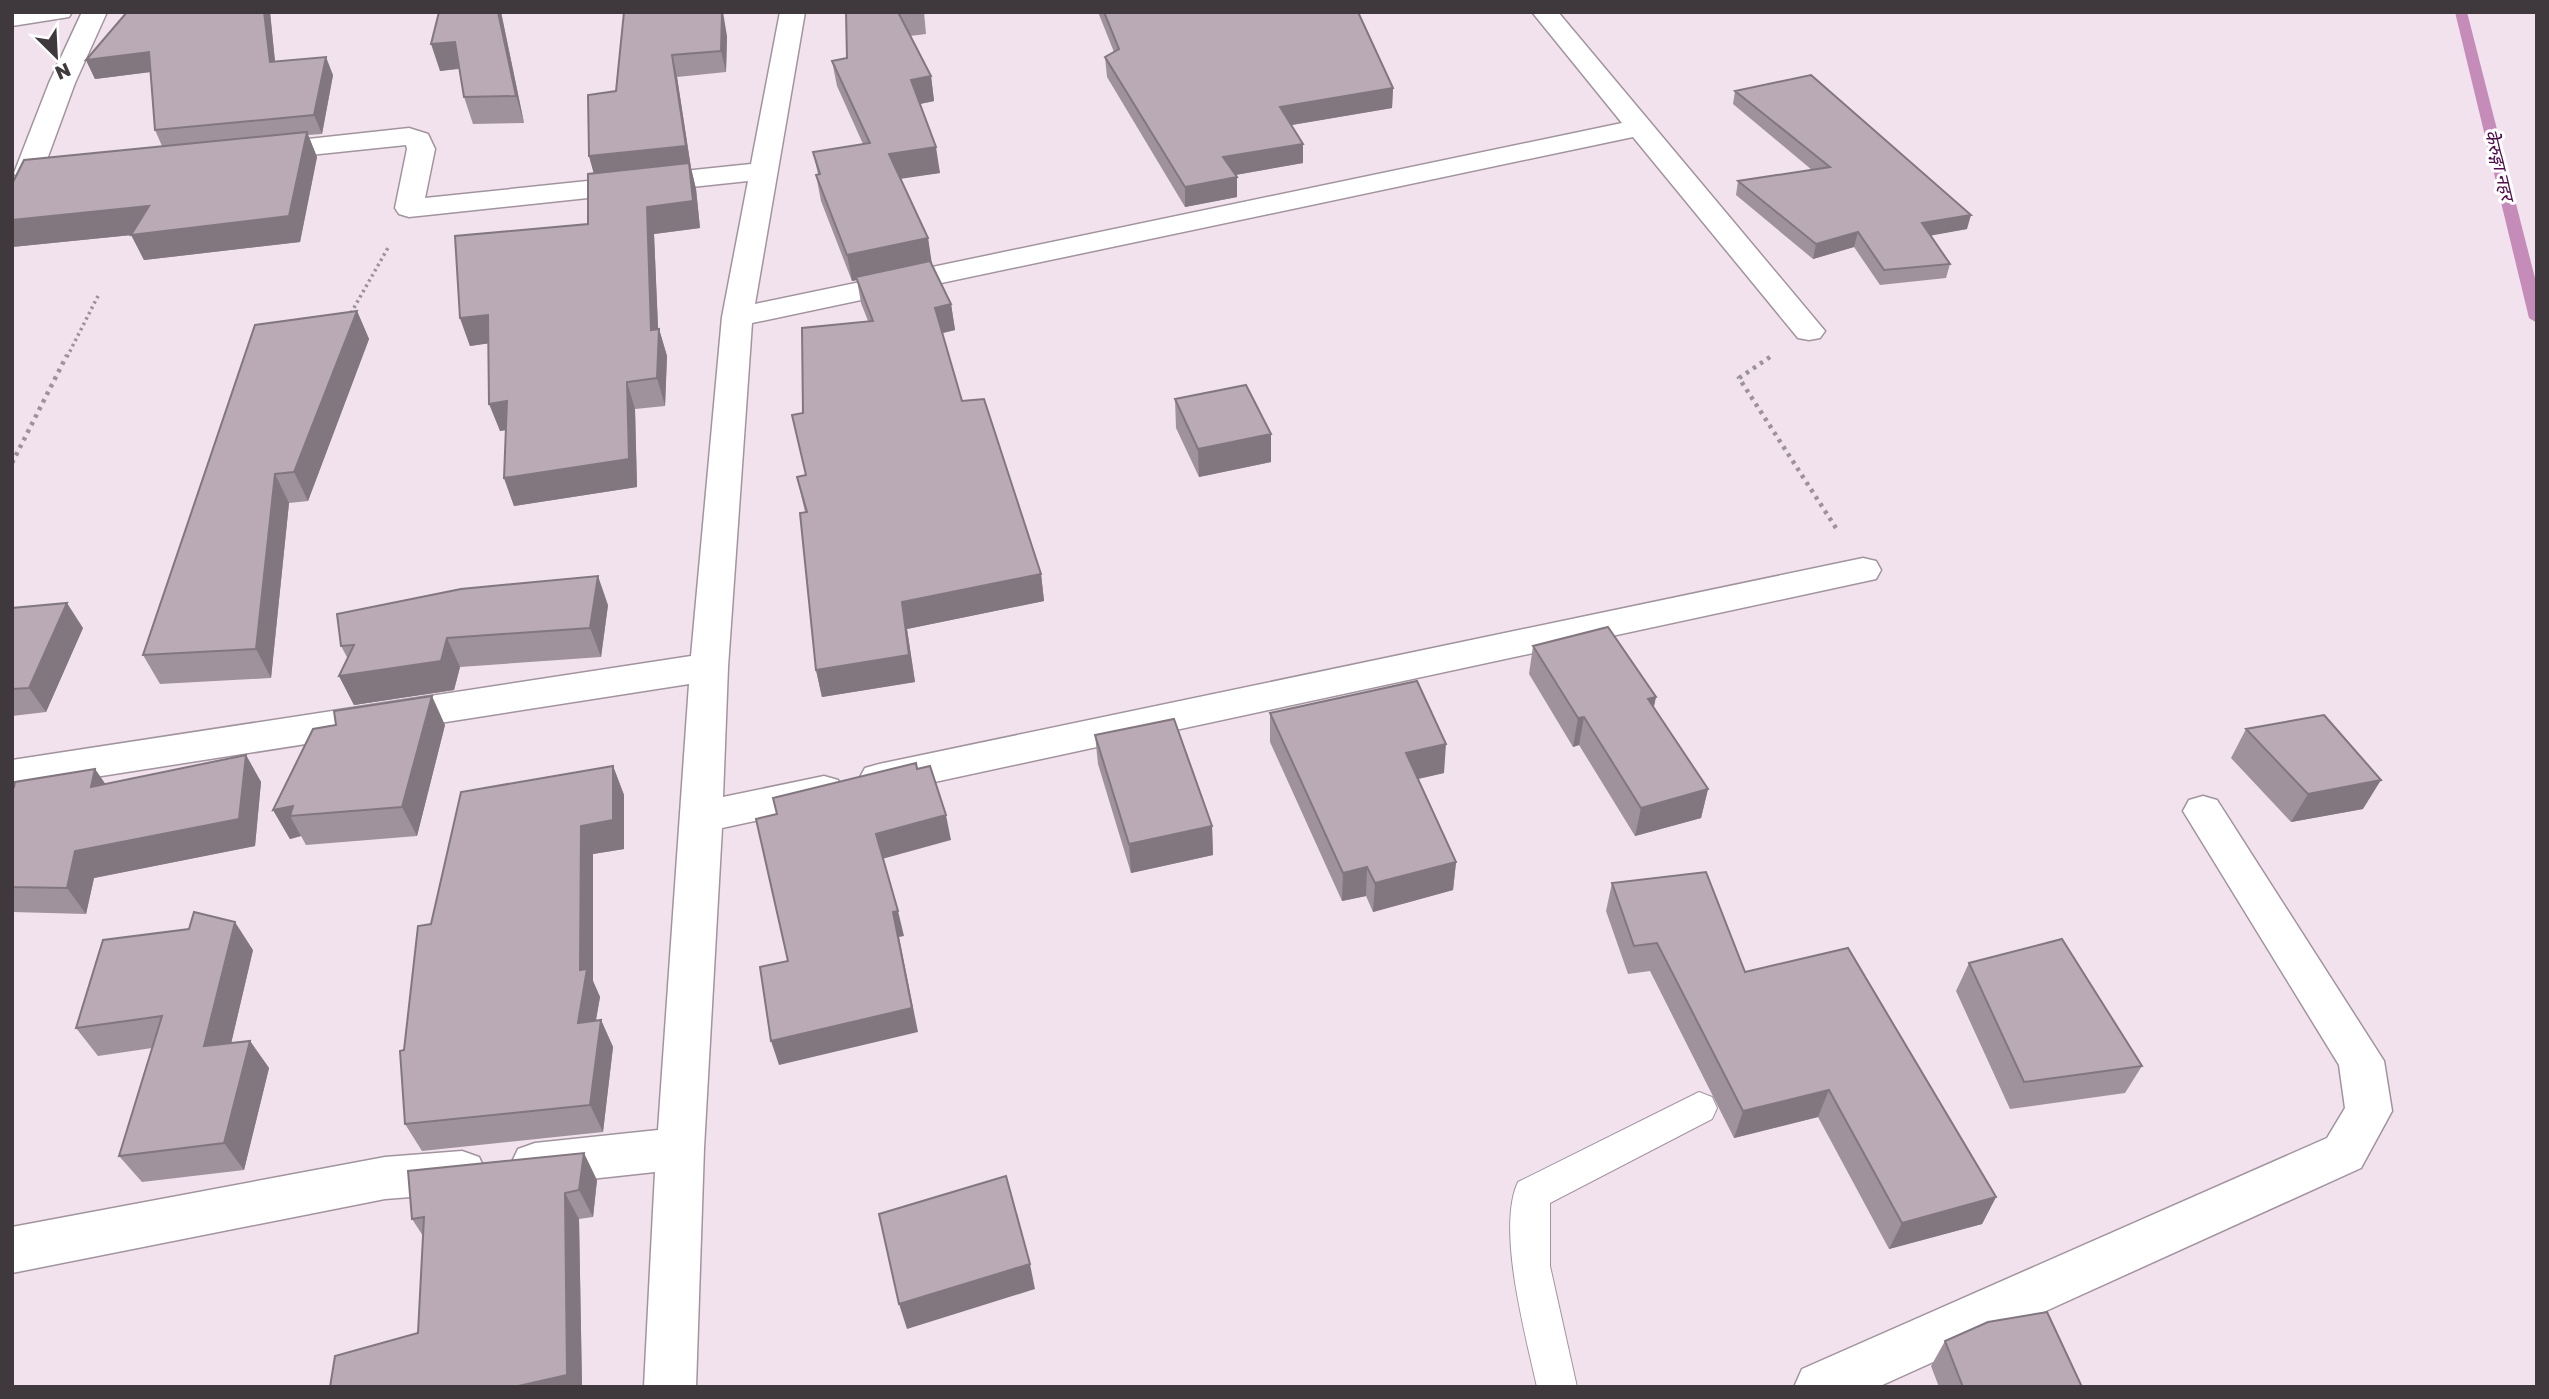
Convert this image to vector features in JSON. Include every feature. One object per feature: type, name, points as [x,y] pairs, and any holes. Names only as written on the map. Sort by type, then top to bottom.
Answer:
[{"type":"street","points":[[12,18],[60,12]]},
{"type":"street","points":[[32,173],[62,83],[95,12]]},
{"type":"street","points":[[670,1387],[680,1148],[709,667],[737,317],[793,12]]},
{"type":"street","points":[[1544,12],[1809,331]]},
{"type":"street","points":[[737,317],[1640,127]]},
{"type":"street","points":[[233,155],[409,136],[418,140],[421,149],[409,208],[764,172]]},
{"type":"street","points":[[702,817],[1863,570]]},
{"type":"street","points":[[12,775],[709,667]]},
{"type":"street","points":[[1820,1387],[2344,1153],[2369,1111],[2361,1061],[2203,811]]},
{"type":"street","points":[[12,1250],[384,1178],[680,1148]]},
{"type":"lane","points":[[1557,1387],[1531,1265],[1531,1194],[1699,1108]]},
{"type":"path","points":[[351,313],[409,208]]},
{"type":"path","points":[[12,463],[99,294]]},
{"type":"path","points":[[1809,331],[1739,378],[1863,570]]},
{"type":"building","points":[[127,12],[264,12],[270,62],[326,57],[314,115],[155,130],[149,52],[86,60]]},
{"type":"building","points":[[439,12],[498,12],[516,96],[464,97],[455,42],[431,44]]},
{"type":"building","points":[[624,12],[722,12],[721,51],[672,55],[686,146],[589,156],[588,95],[616,91]]},
{"type":"building","points":[[846,12],[898,12],[931,76],[911,80],[936,147],[889,154],[928,238],[847,255],[816,175],[820,174],[813,152],[870,143],[832,61],[847,58]]},
{"type":"building","points":[[1104,12],[1358,12],[1393,88],[1280,107],[1303,144],[1223,157],[1237,177],[1185,187],[1105,57],[1119,49]]},
{"type":"building","points":[[1811,75],[1971,215],[1922,223],[1950,264],[1884,270],[1858,232],[1816,244],[1738,181],[1830,167],[1735,91]]},
{"type":"building","points":[[307,132],[289,216],[131,235],[149,206],[12,220],[12,184],[24,160]]},
{"type":"building","points":[[689,163],[693,201],[647,207],[651,330],[659,329],[657,378],[627,382],[629,459],[504,478],[507,401],[489,404],[488,315],[460,318],[455,236],[588,224],[588,174]]},
{"type":"building","points":[[930,261],[951,304],[935,308],[962,401],[984,399],[1041,574],[902,602],[909,655],[816,670],[800,513],[807,512],[797,477],[806,475],[792,415],[803,413],[802,328],[873,321],[856,277]]},
{"type":"building","points":[[357,311],[294,472],[275,474],[256,649],[143,655],[255,325]]},
{"type":"building","points":[[1246,385],[1271,434],[1198,449],[1175,399]]},
{"type":"building","points":[[598,576],[590,628],[447,638],[441,661],[339,676],[354,645],[341,646],[337,614],[461,589]]},
{"type":"building","points":[[67,603],[29,688],[12,689],[12,608]]},
{"type":"building","points":[[1608,627],[1656,697],[1648,699],[1708,789],[1641,808],[1584,717],[1578,718],[1533,646]]},
{"type":"building","points":[[1417,681],[1446,744],[1406,753],[1456,862],[1375,883],[1367,867],[1343,873],[1270,713]]},
{"type":"building","points":[[432,696],[402,807],[290,816],[293,806],[273,810],[313,729],[336,725],[334,711]]},
{"type":"building","points":[[2324,715],[2381,780],[2308,794],[2246,729]]},
{"type":"building","points":[[1174,719],[1212,826],[1129,844],[1095,735]]},
{"type":"building","points":[[246,755],[239,819],[75,851],[67,888],[12,887],[12,787],[15,782],[95,769],[91,787]]},
{"type":"building","points":[[916,763],[917,769],[930,766],[946,815],[876,834],[898,911],[893,912],[912,1008],[771,1041],[760,967],[788,961],[756,819],[777,814],[773,798]]},
{"type":"building","points":[[613,766],[613,820],[581,826],[580,970],[587,969],[578,1023],[601,1020],[590,1105],[405,1124],[400,1051],[404,1050],[418,926],[431,924],[461,792]]},
{"type":"building","points":[[1706,872],[1745,972],[1848,948],[1996,1197],[1902,1223],[1829,1090],[1743,1111],[1657,943],[1634,946],[1612,883]]},
{"type":"building","points":[[194,912],[235,922],[204,1046],[250,1041],[224,1143],[119,1156],[162,1016],[76,1028],[103,940],[189,929]]},
{"type":"building","points":[[2062,939],[2142,1066],[2024,1082],[1969,963]]},
{"type":"building","points":[[584,1153],[579,1190],[565,1193],[567,1375],[514,1387],[330,1387],[335,1356],[418,1333],[424,1217],[412,1219],[408,1171]]},
{"type":"building","points":[[1006,1176],[1030,1264],[899,1304],[879,1214]]},
{"type":"building","points":[[2047,1312],[2082,1387],[1963,1387],[1945,1341],[1988,1322]]},
{"type":"waterway","name":"केेरुङ्गा नहर","points":[[2461,12],[2537,318]]}]
